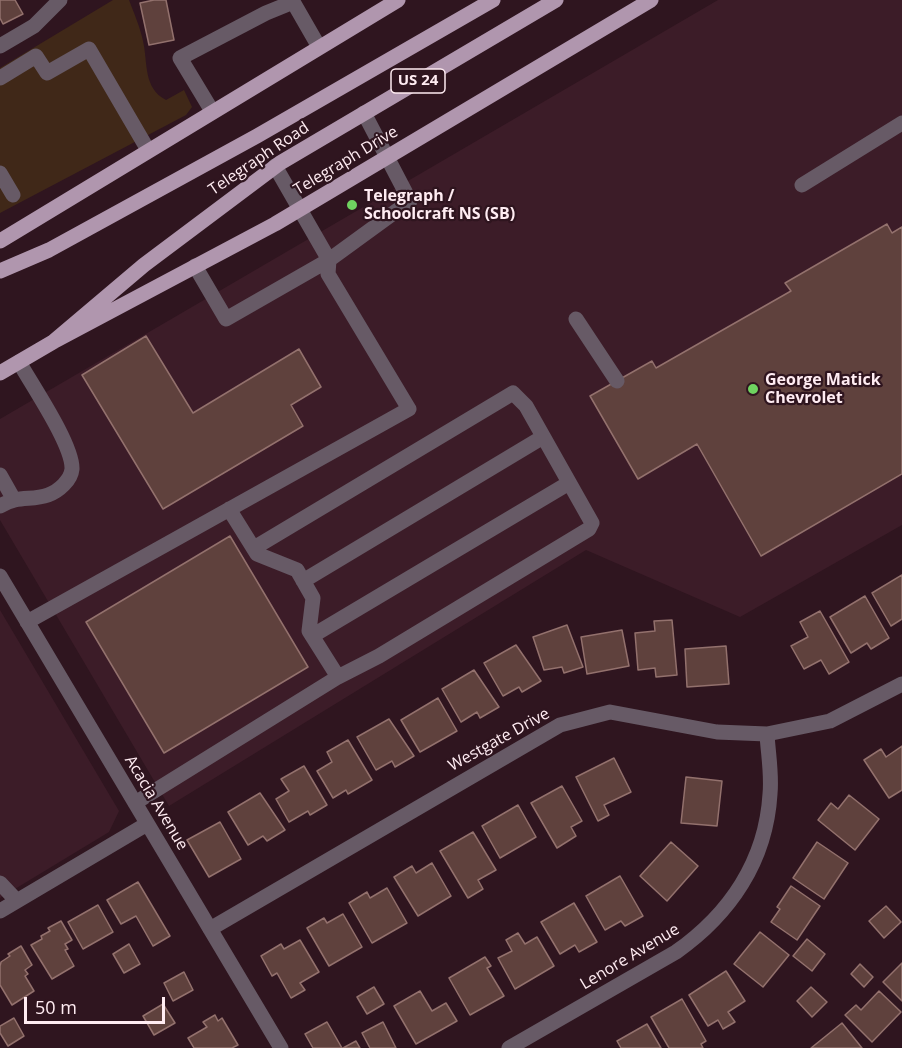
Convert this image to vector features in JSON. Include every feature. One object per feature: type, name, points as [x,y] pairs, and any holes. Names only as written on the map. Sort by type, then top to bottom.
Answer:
[{"type":"main road","points":[[1,238],[398,0]]},
{"type":"main road","name":"Telegraph Road","points":[[0,271],[49,250],[247,142],[493,0]]},
{"type":"main road","name":"Telegraph Road","points":[[0,374],[53,342],[144,265],[275,166],[556,0]]},
{"type":"main road","name":"Telegraph Drive","points":[[53,342],[299,210],[651,0]]},
{"type":"street","points":[[0,46],[34,26],[60,0]]},
{"type":"street","points":[[212,111],[180,58],[292,1],[319,47]]},
{"type":"street","points":[[0,78],[36,56],[47,73],[89,49],[148,150]]},
{"type":"street","points":[[195,266],[226,319],[329,260],[410,201],[364,113]]},
{"type":"street","points":[[802,185],[902,123]]},
{"type":"street","points":[[27,622],[409,409],[328,273],[329,260],[275,166]]},
{"type":"street","points":[[0,173],[13,195]]},
{"type":"street","points":[[576,319],[617,381]]},
{"type":"street","points":[[0,475],[7,502],[48,495],[65,484],[72,470],[69,453],[60,434],[19,362]]},
{"type":"street","points":[[135,802],[338,677],[379,656],[589,529],[592,523],[526,406],[513,393],[254,548]]},
{"type":"street","points":[[303,581],[543,437]]},
{"type":"street","points":[[312,636],[569,483]]},
{"type":"street","points":[[229,509],[257,554],[297,570],[313,598],[309,631],[338,677]]},
{"type":"street","name":"Acacia Avenue","points":[[0,576],[281,1048]]},
{"type":"street","name":"Westgate Drive","points":[[210,929],[560,726],[610,712],[717,732],[767,734],[830,721],[869,704],[902,684]]},
{"type":"street","name":"Lenore Avenue","points":[[509,1048],[676,952],[694,939],[724,911],[740,890],[762,842],[771,791],[767,734]]},
{"type":"street","points":[[0,911],[147,824]]},
{"type":"street","points":[[0,883],[17,901]]},
{"type":"shaded area","points":[[113,0],[129,0],[142,36],[148,74],[153,89],[166,100],[184,90],[192,107],[186,115],[0,213],[0,68]]},
{"type":"shaded area","points":[[718,0],[902,0],[902,525],[740,617],[586,550],[169,806],[0,520],[0,419]]},
{"type":"shaded area","points":[[0,610],[119,811],[109,832],[0,898]]},
{"type":"building","points":[[0,0],[15,0],[23,14],[3,24],[0,18]]},
{"type":"building","points":[[166,0],[174,40],[149,45],[140,3]]},
{"type":"building","name":"George Matick Chevrolet","points":[[887,224],[892,233],[902,227],[902,474],[761,556],[697,444],[638,479],[590,396],[652,361],[656,368],[791,291],[785,283]]},
{"type":"building","points":[[146,336],[193,413],[299,349],[321,387],[291,405],[303,426],[163,509],[82,375]]},
{"type":"building","points":[[230,536],[308,667],[164,753],[86,622]]},
{"type":"building","points":[[902,575],[902,619],[891,626],[872,593]]},
{"type":"building","points":[[865,596],[889,638],[871,649],[867,643],[851,653],[830,617]]},
{"type":"building","points":[[820,611],[849,662],[829,674],[821,660],[804,669],[791,646],[808,637],[800,622]]},
{"type":"building","points":[[672,620],[677,675],[656,677],[655,668],[638,670],[635,633],[655,631],[654,621]]},
{"type":"building","points":[[567,625],[583,667],[564,673],[562,667],[544,670],[533,637]]},
{"type":"building","points":[[622,630],[629,666],[587,674],[581,637]]},
{"type":"building","points":[[516,645],[541,681],[522,692],[519,687],[503,696],[484,663]]},
{"type":"building","points":[[726,646],[729,684],[687,687],[685,649]]},
{"type":"building","points":[[474,670],[499,707],[480,718],[477,712],[461,722],[442,689]]},
{"type":"building","points":[[438,698],[457,731],[420,752],[401,720]]},
{"type":"building","points":[[389,719],[414,756],[395,767],[392,761],[376,770],[357,737]]},
{"type":"building","points":[[348,740],[372,780],[348,794],[346,790],[333,798],[317,771],[332,762],[327,752]]},
{"type":"building","points":[[902,746],[902,790],[889,798],[864,760],[881,749],[886,757]]},
{"type":"building","points":[[614,758],[631,792],[604,805],[609,815],[598,821],[576,777]]},
{"type":"building","points":[[304,766],[327,805],[310,815],[308,811],[289,822],[276,799],[289,791],[281,779]]},
{"type":"building","points":[[686,777],[722,781],[717,826],[681,823]]},
{"type":"building","points":[[562,786],[582,821],[571,827],[576,836],[557,848],[531,803]]},
{"type":"building","points":[[260,793],[285,830],[267,841],[263,836],[248,845],[228,812]]},
{"type":"building","points":[[849,795],[879,819],[855,850],[818,820],[831,803],[838,809]]},
{"type":"building","points":[[518,805],[536,837],[500,858],[482,826]]},
{"type":"building","points":[[220,822],[241,859],[209,877],[187,840]]},
{"type":"building","points":[[473,832],[496,870],[478,880],[483,889],[468,898],[440,851]]},
{"type":"building","points":[[671,842],[698,866],[667,901],[640,876]]},
{"type":"building","points":[[817,842],[848,863],[824,899],[793,878]]},
{"type":"building","points":[[432,863],[451,896],[418,916],[394,877],[412,866],[416,873]]},
{"type":"building","points":[[620,876],[643,916],[625,926],[621,921],[605,930],[586,896]]},
{"type":"building","points":[[138,882],[170,936],[153,946],[136,916],[121,924],[107,900]]},
{"type":"building","points":[[791,886],[820,906],[797,940],[771,922],[780,909],[777,907]]},
{"type":"building","points":[[387,888],[407,923],[372,943],[349,903],[367,892],[370,898]]},
{"type":"building","points":[[574,903],[597,942],[579,952],[575,945],[560,954],[541,922]]},
{"type":"building","points":[[98,905],[113,932],[83,949],[68,922]]},
{"type":"building","points":[[886,906],[901,922],[884,938],[869,921]]},
{"type":"building","points":[[343,914],[362,947],[329,966],[307,928],[324,918],[327,923]]},
{"type":"building","points":[[61,921],[72,940],[65,944],[68,949],[65,950],[74,966],[52,979],[31,945],[50,931],[48,928]]},
{"type":"building","points":[[760,932],[789,955],[763,987],[734,964]]},
{"type":"building","points":[[518,933],[525,944],[537,937],[554,966],[515,989],[498,958],[512,951],[506,940]]},
{"type":"building","points":[[807,939],[825,954],[812,971],[793,956]]},
{"type":"building","points":[[300,940],[319,972],[300,983],[305,990],[291,998],[277,973],[272,976],[261,956],[281,944],[284,949]]},
{"type":"building","points":[[129,944],[140,964],[124,973],[113,954]]},
{"type":"building","points":[[21,946],[32,965],[25,970],[28,974],[25,976],[34,991],[12,1005],[0,985],[0,966],[1,962],[10,956],[8,954]]},
{"type":"building","points":[[485,957],[491,966],[487,968],[504,996],[470,1015],[449,978]]},
{"type":"building","points":[[902,963],[902,1001],[883,982]]},
{"type":"building","points":[[860,964],[873,977],[864,987],[851,974]]},
{"type":"building","points":[[726,971],[745,1001],[728,1012],[735,1022],[723,1029],[718,1020],[708,1026],[689,995]]},
{"type":"building","points":[[184,972],[193,990],[173,1001],[164,983]]},
{"type":"building","points":[[374,987],[384,1004],[367,1014],[357,997]]},
{"type":"building","points":[[811,987],[827,1002],[812,1017],[797,1001]]},
{"type":"building","points":[[420,991],[432,1011],[446,1003],[457,1021],[416,1044],[394,1006]]},
{"type":"building","points":[[879,991],[901,1012],[872,1042],[845,1015],[856,1005],[861,1010]]},
{"type":"building","points":[[682,999],[706,1041],[701,1044],[703,1048],[669,1048],[651,1017]]},
{"type":"building","points":[[163,1004],[175,1023],[154,1035],[143,1016]]},
{"type":"building","points":[[215,1015],[218,1021],[222,1018],[238,1045],[232,1048],[194,1048],[188,1038],[207,1027],[203,1022]]},
{"type":"building","points":[[14,1018],[24,1036],[8,1046],[0,1033],[0,1026]]},
{"type":"building","points":[[327,1022],[342,1048],[313,1048],[305,1034]]},
{"type":"building","points":[[383,1022],[396,1048],[370,1048],[362,1033]]},
{"type":"building","points":[[842,1023],[862,1048],[811,1048]]},
{"type":"building","points":[[647,1024],[661,1048],[621,1048],[617,1041]]},
{"type":"building","points":[[356,1041],[360,1048],[343,1048]]},
{"type":"place","name":"Telegraph / Schoolcraft NS (SB)","points":[[352,205]]},
{"type":"place","name":"George Matick Chevrolet","points":[[753,389]]}]
